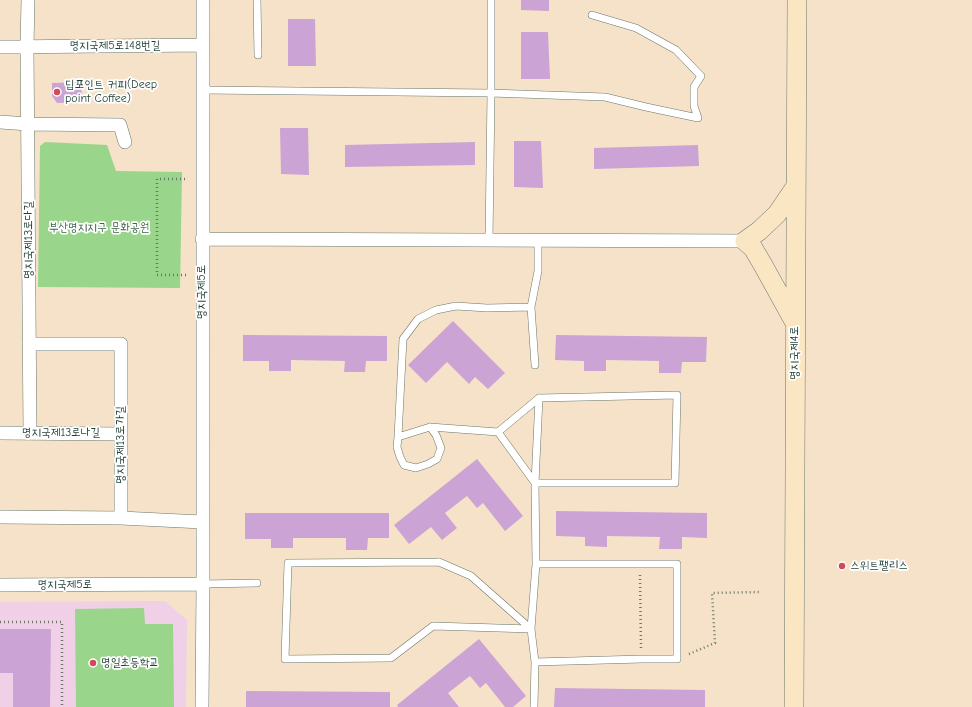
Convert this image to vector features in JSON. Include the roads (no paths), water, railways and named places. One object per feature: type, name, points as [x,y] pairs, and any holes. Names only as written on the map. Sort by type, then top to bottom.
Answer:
[{"type":"main road","name":"명지국제4로","points":[[794,707],[797,0]]},
{"type":"main road","points":[[796,186],[777,214],[759,232],[745,242],[753,248],[796,324]]},
{"type":"street","points":[[27,47],[28,0]]},
{"type":"street","name":"명지국제5로","points":[[202,707],[203,0]]},
{"type":"street","name":"명지국제5로148번길","points":[[0,47],[203,45]]},
{"type":"street","name":"명지국제13로다길","points":[[27,47],[30,433]]},
{"type":"street","points":[[0,122],[28,124],[120,125],[125,142]]},
{"type":"street","points":[[202,239],[745,242]]},
{"type":"street","name":"명지국제13로가길","points":[[29,344],[121,344],[121,518]]},
{"type":"street","name":"명지국제13로나길","points":[[0,433],[121,434]]},
{"type":"street","points":[[0,517],[121,518],[202,522]]},
{"type":"street","name":"명지국제5로","points":[[0,585],[203,584]]},
{"type":"lane","points":[[258,0],[258,54]]},
{"type":"lane","points":[[489,240],[492,0]]},
{"type":"lane","points":[[203,90],[491,93],[605,97],[698,118],[694,106],[694,87],[700,76],[676,50],[636,28],[592,15]]},
{"type":"lane","points":[[535,365],[531,307],[538,271],[538,241]]},
{"type":"lane","points":[[430,427],[436,435],[441,448],[437,459],[416,468],[404,465],[397,447],[403,339],[418,319],[436,310],[456,306],[487,308],[531,307]]},
{"type":"lane","points":[[398,437],[430,427],[498,432],[540,398],[676,395],[675,483],[535,483]]},
{"type":"lane","points":[[534,707],[535,662],[531,629],[536,564],[535,483],[540,398]]},
{"type":"lane","points":[[498,432],[535,483]]},
{"type":"lane","points":[[439,562],[471,576],[531,629],[433,626],[390,658],[285,659],[288,563],[439,562]]},
{"type":"lane","points":[[535,662],[677,659],[677,564],[536,564]]},
{"type":"lane","points":[[203,584],[257,583]]},
{"type":"place","name":"딥포인트 커피(Deep point Coffee)","points":[[57,92]]},
{"type":"place","name":"스위트팰리스","points":[[842,566]]},
{"type":"place","name":"명일초등학교","points":[[93,663]]},
{"type":"park label","name":"부산명지지구 문화공원","points":[[99,228]]}]
